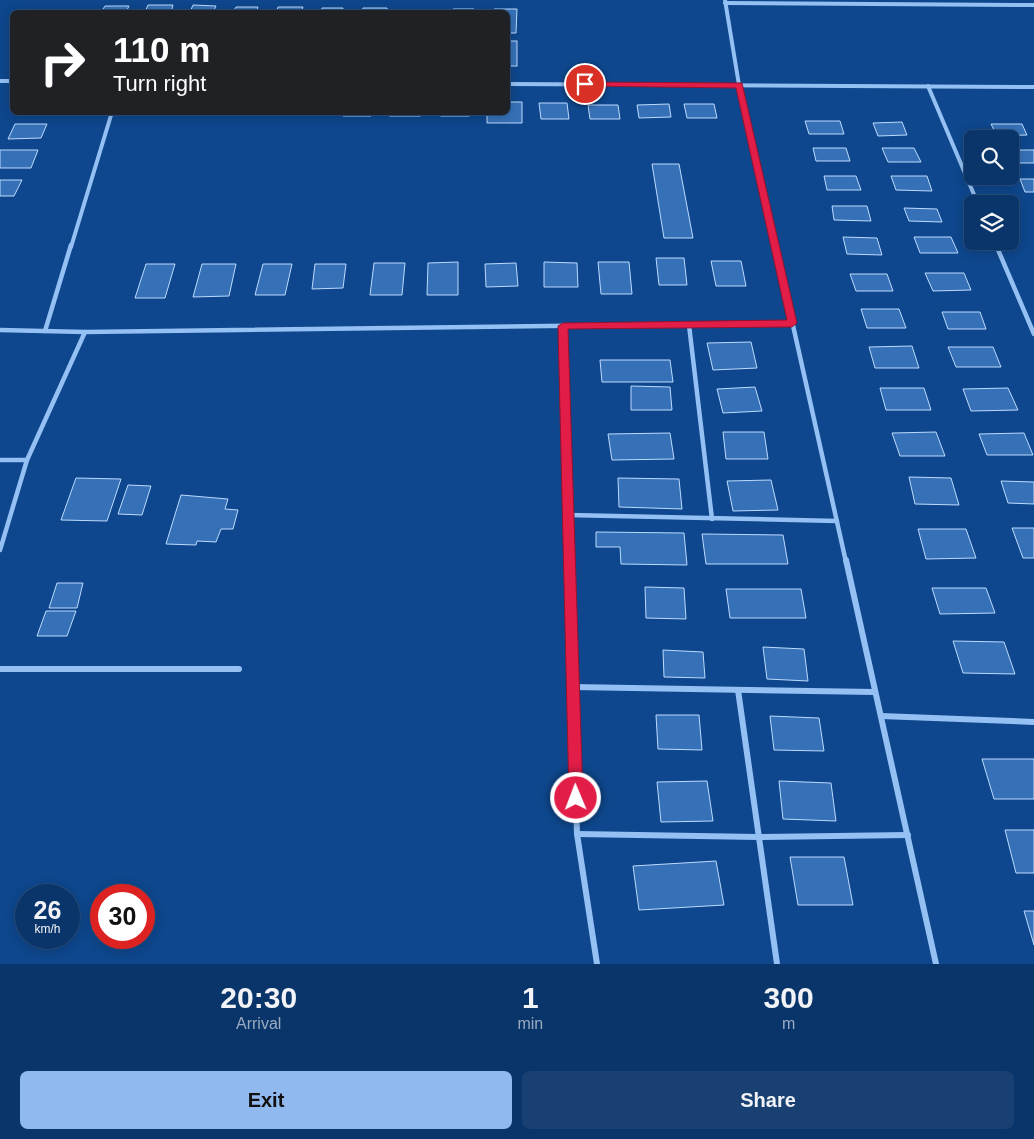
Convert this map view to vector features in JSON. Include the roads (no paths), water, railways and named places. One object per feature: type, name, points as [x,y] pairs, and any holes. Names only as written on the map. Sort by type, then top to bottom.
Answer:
[{"type":"street","points":[[936,964],[739,85],[725,2],[1034,5]]},
{"type":"street","points":[[510,84],[1034,87]]},
{"type":"street","points":[[928,86],[974,195]]},
{"type":"street","points":[[45,331],[111,115]]},
{"type":"street","points":[[998,250],[1034,334]]},
{"type":"street","points":[[0,330],[85,332],[792,323]]},
{"type":"street","points":[[689,324],[712,518]]},
{"type":"street","points":[[563,326],[577,834],[597,964]]},
{"type":"street","points":[[0,550],[27,460],[85,332]]},
{"type":"street","points":[[0,460],[27,460]]},
{"type":"street","points":[[568,515],[837,521]]},
{"type":"street","points":[[0,669],[239,669]]},
{"type":"street","points":[[573,686],[875,692]]},
{"type":"street","points":[[738,690],[777,964]]},
{"type":"street","points":[[880,716],[1034,722]]},
{"type":"street","points":[[577,834],[758,837],[908,836]]}]
